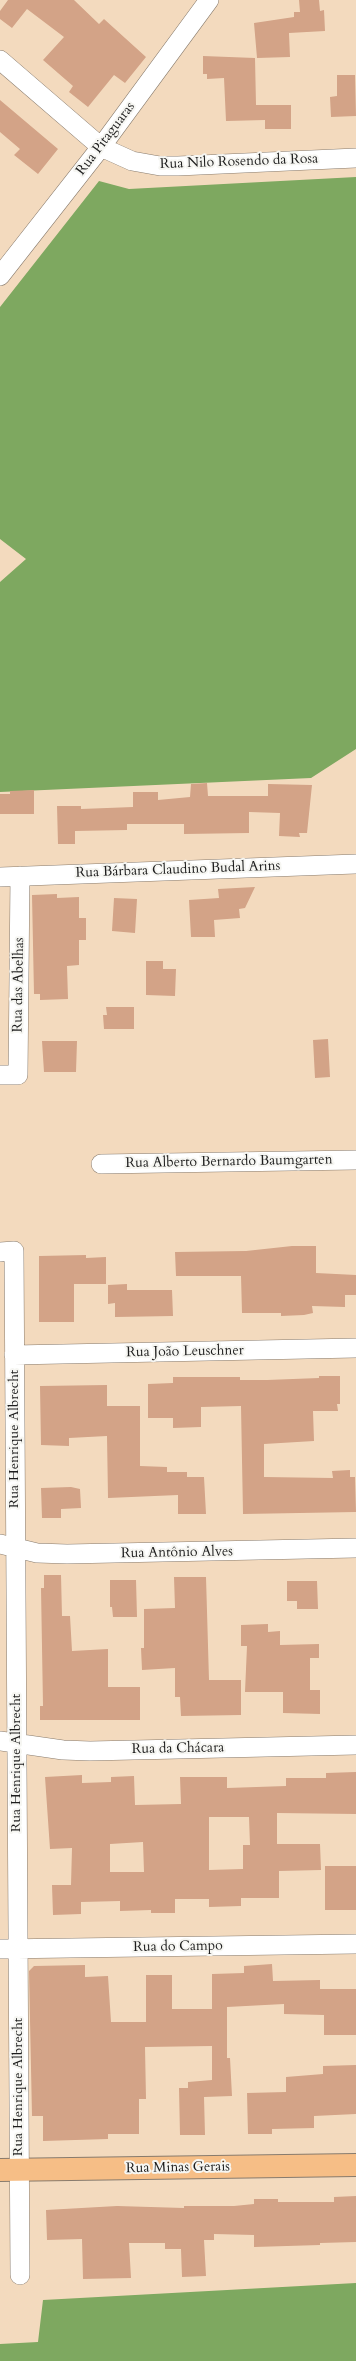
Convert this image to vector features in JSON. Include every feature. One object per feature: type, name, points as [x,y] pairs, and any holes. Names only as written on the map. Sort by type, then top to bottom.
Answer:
[{"type":"main road","name":"Rua Minas Gerais","points":[[10,2170],[356,2165]]},
{"type":"street","name":"Rua Pitaguaras","points":[[0,276],[101,147],[210,0]]},
{"type":"street","name":"Rua Nilo Rosendo da Rosa","points":[[0,60],[101,147],[132,161],[160,166],[356,158]]},
{"type":"street","name":"Rua Bárbara Claudino Budal Arins","points":[[0,877],[356,864]]},
{"type":"street","name":"Rua das Abelhas","points":[[0,1075],[18,1075],[20,876]]},
{"type":"street","name":"Rua Alberto Bernardo Baumgarten","points":[[101,1164],[356,1160]]},
{"type":"street","name":"Rua Henrique Albrecht","points":[[7,1251],[14,1355],[8,1547],[10,2170],[20,2275]]},
{"type":"street","name":"Rua João Leuschner","points":[[14,1355],[356,1348]]},
{"type":"street","name":"Rua Antônio Alves","points":[[8,1547],[37,1553],[98,1554],[356,1548]]},
{"type":"street","name":"Rua da Chácara","points":[[8,1743],[90,1751],[356,1745]]},
{"type":"street","name":"Rua do Campo","points":[[9,1950],[356,1944]]},
{"type":"green space","points":[[356,177],[356,749],[311,778],[0,792],[0,582],[26,559],[0,539],[0,307],[99,181],[129,189]]},
{"type":"green space","points":[[356,2283],[356,2361],[0,2361],[0,2344],[38,2342],[43,2300]]},
{"type":"building","points":[[8,0],[74,0],[99,24],[104,19],[146,57],[125,83],[114,75],[88,107],[69,92],[73,86],[43,60],[64,37],[27,9],[12,28],[0,19],[0,11]]},
{"type":"building","points":[[299,0],[319,0],[320,11],[324,10],[325,31],[289,33],[290,57],[257,58],[254,23],[294,17],[294,12],[300,12]]},
{"type":"building","points":[[203,56],[255,58],[256,105],[291,105],[291,129],[265,129],[265,120],[226,121],[224,78],[207,79],[207,74],[203,74]]},
{"type":"building","points":[[337,75],[355,75],[356,116],[331,117],[330,97],[337,96]]},
{"type":"building","points":[[0,100],[58,149],[38,174],[14,155],[20,149],[0,132]]},
{"type":"building","points":[[207,783],[208,796],[268,796],[268,784],[312,785],[307,833],[299,833],[300,837],[279,836],[280,813],[249,812],[249,833],[184,834],[184,824],[127,824],[127,830],[75,831],[75,844],[58,844],[57,806],[81,806],[81,809],[133,807],[133,792],[158,792],[158,800],[190,797],[191,784]]},
{"type":"building","points":[[34,790],[34,814],[0,814],[0,794],[10,794],[10,791]]},
{"type":"building","points":[[255,887],[245,908],[239,909],[240,918],[214,920],[215,937],[191,937],[189,900],[219,898],[218,889]]},
{"type":"building","points":[[57,894],[57,898],[79,897],[79,918],[86,918],[86,940],[79,940],[79,965],[67,966],[68,999],[40,1000],[40,994],[34,994],[32,895]]},
{"type":"building","points":[[114,898],[137,899],[135,933],[112,931]]},
{"type":"building","points":[[146,961],[163,961],[163,969],[176,969],[175,996],[146,995]]},
{"type":"building","points":[[106,1007],[134,1007],[134,1029],[104,1029],[103,1015],[107,1015]]},
{"type":"building","points":[[328,1039],[330,1077],[315,1078],[313,1040]]},
{"type":"building","points":[[42,1041],[77,1041],[76,1072],[44,1072]]},
{"type":"building","points":[[292,1246],[316,1246],[316,1273],[356,1275],[356,1295],[345,1295],[345,1307],[312,1306],[313,1313],[304,1315],[281,1316],[281,1313],[242,1313],[241,1276],[176,1276],[175,1252],[246,1251]]},
{"type":"building","points":[[86,1255],[86,1258],[106,1257],[106,1284],[74,1284],[74,1322],[39,1322],[39,1256]]},
{"type":"building","points":[[127,1284],[127,1290],[172,1290],[173,1316],[115,1317],[115,1303],[108,1304],[108,1285]]},
{"type":"building","points":[[319,1376],[340,1376],[340,1404],[337,1404],[338,1411],[313,1411],[314,1441],[264,1444],[264,1477],[333,1478],[332,1471],[350,1470],[350,1477],[355,1477],[356,1512],[243,1514],[241,1406],[201,1407],[201,1427],[173,1428],[173,1418],[148,1418],[148,1384],[173,1383],[173,1377],[240,1377],[240,1380],[267,1380],[319,1378]]},
{"type":"building","points":[[107,1385],[107,1406],[140,1406],[140,1466],[167,1467],[167,1472],[187,1472],[187,1477],[204,1477],[206,1514],[178,1514],[178,1495],[108,1498],[107,1436],[69,1438],[69,1446],[41,1445],[40,1386]]},
{"type":"building","points":[[71,1487],[80,1489],[81,1508],[61,1509],[61,1518],[42,1518],[41,1488]]},
{"type":"building","points":[[44,1575],[61,1575],[62,1616],[70,1616],[72,1651],[108,1649],[108,1687],[140,1687],[140,1720],[40,1720],[40,1706],[43,1706],[41,1588],[44,1588]]},
{"type":"building","points":[[174,1577],[206,1577],[209,1680],[241,1680],[241,1715],[181,1716],[180,1697],[175,1697],[175,1668],[142,1670],[141,1648],[144,1648],[144,1609],[175,1608]]},
{"type":"building","points":[[110,1580],[136,1580],[137,1617],[113,1617],[112,1607],[110,1607]]},
{"type":"building","points":[[287,1581],[317,1581],[318,1609],[297,1609],[297,1601],[287,1601]]},
{"type":"building","points":[[268,1624],[268,1632],[280,1631],[280,1645],[319,1644],[319,1658],[310,1658],[310,1690],[320,1690],[320,1714],[283,1713],[283,1692],[245,1692],[247,1646],[241,1646],[241,1625]]},
{"type":"building","points":[[356,1772],[356,1814],[277,1813],[277,1844],[320,1844],[321,1870],[279,1871],[279,1898],[241,1898],[241,1906],[209,1907],[209,1899],[175,1899],[175,1913],[151,1913],[151,1910],[120,1911],[120,1901],[81,1902],[81,1914],[53,1915],[52,1885],[71,1885],[72,1848],[50,1849],[45,1777],[82,1775],[82,1783],[111,1782],[111,1777],[134,1776],[135,1805],[181,1804],[180,1777],[227,1777],[227,1788],[286,1786],[286,1778],[326,1778],[326,1773]],"holes":[[[209,1817],[249,1817],[250,1845],[243,1845],[243,1869],[209,1870]],[[143,1842],[144,1872],[110,1872],[110,1844]]]},
{"type":"building","points":[[325,1866],[356,1866],[356,1910],[325,1910]]},
{"type":"building","points":[[272,1964],[273,1981],[320,1980],[320,1989],[356,1989],[356,2035],[324,2035],[324,2015],[284,2014],[284,2004],[227,2007],[227,2058],[230,2058],[232,2096],[204,2097],[205,2135],[180,2135],[179,2088],[188,2088],[188,2082],[212,2080],[212,2046],[145,2047],[146,2099],[139,2099],[139,2134],[108,2134],[108,2139],[43,2141],[43,2116],[32,2116],[29,1971],[34,1966],[85,1965],[85,1977],[108,1976],[111,2022],[146,2022],[146,1975],[172,1975],[172,2009],[212,2009],[212,1974],[244,1973],[244,1966]]},
{"type":"building","points":[[356,2065],[356,2114],[314,2116],[314,2128],[272,2129],[272,2134],[248,2134],[247,2093],[286,2092],[286,2077],[323,2074],[323,2066]]},
{"type":"building","points":[[356,2196],[356,2242],[320,2243],[320,2245],[254,2247],[254,2235],[214,2234],[214,2240],[204,2240],[206,2276],[182,2277],[181,2249],[165,2249],[165,2243],[129,2243],[131,2278],[83,2279],[82,2239],[47,2240],[46,2210],[117,2206],[184,2208],[184,2206],[234,2206],[254,2204],[254,2199],[278,2199],[278,2202],[334,2202],[334,2197]]}]
